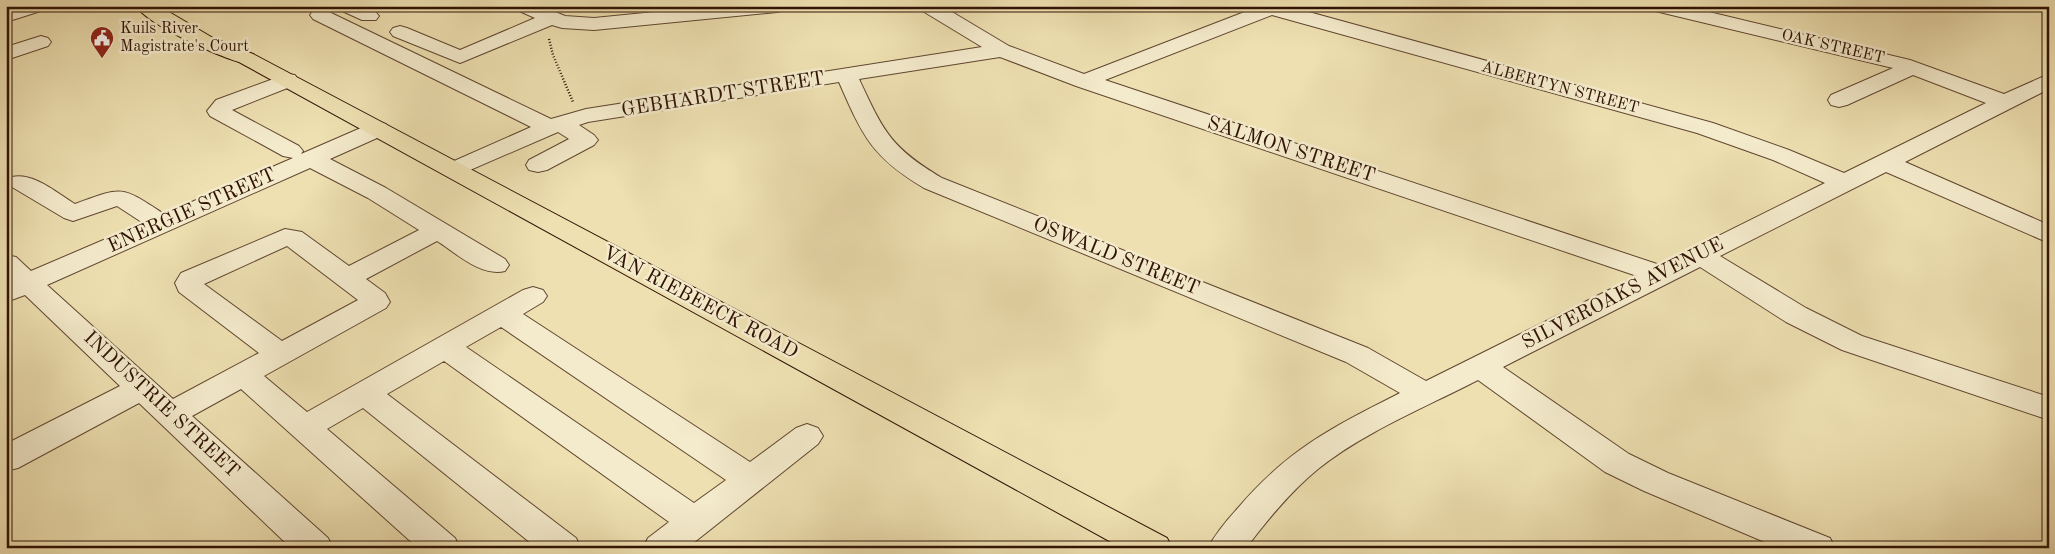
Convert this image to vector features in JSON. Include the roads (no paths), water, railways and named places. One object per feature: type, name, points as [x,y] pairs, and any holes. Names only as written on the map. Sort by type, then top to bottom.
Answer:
[{"type":"main road","name":"VAN RIEBEECK ROAD","points":[[145,6],[202,41],[224,52],[246,58],[1154,548]]},
{"type":"main road","name":"VAN RIEBEECK ROAD","points":[[178,6],[241,46],[246,58]]},
{"type":"street","points":[[10,24],[37,6]]},
{"type":"street","points":[[348,6],[369,16]]},
{"type":"street","points":[[524,6],[550,26]]},
{"type":"street","points":[[400,32],[460,57],[562,22],[594,24],[777,6]]},
{"type":"street","name":"SALMON STREET","points":[[928,6],[1002,50],[1084,81],[1663,275]]},
{"type":"street","name":"OAK STREET","points":[[1658,6],[1913,68],[2004,102]]},
{"type":"street","points":[[1084,81],[1275,7]]},
{"type":"street","name":"ALBERTYN STREET","points":[[1275,7],[1705,128],[1781,155],[1844,182]]},
{"type":"street","points":[[320,15],[586,140],[538,165]]},
{"type":"street","points":[[6,54],[41,42]]},
{"type":"street","name":"GEBHARDT STREET","points":[[454,170],[515,141],[555,125],[612,112],[1002,50]]},
{"type":"street","points":[[1839,100],[1913,68]]},
{"type":"street","name":"OSWALD STREET","points":[[847,76],[873,131],[885,147],[895,158],[933,183],[1357,355],[1424,394]]},
{"type":"street","points":[[287,80],[224,105],[218,111],[377,193],[495,265]]},
{"type":"street","name":"SILVEROAKS AVENUE","points":[[1226,548],[1254,512],[1286,478],[1308,460],[1339,440],[1424,394],[2049,80]]},
{"type":"street","name":"ENERGIE STREET","points":[[14,280],[163,224],[301,155],[378,129]]},
{"type":"street","points":[[1884,162],[2049,235]]},
{"type":"street","points":[[21,182],[73,213],[112,199],[122,198],[163,224]]},
{"type":"street","points":[[347,278],[438,230]]},
{"type":"street","points":[[170,414],[281,356],[375,304],[376,299],[293,238],[285,237],[191,279],[189,286],[281,356]]},
{"type":"street","points":[[1699,255],[1796,315],[1852,343],[2049,409]]},
{"type":"street","name":"INDUSTRIE STREET","points":[[14,280],[142,388],[315,548]]},
{"type":"street","points":[[304,428],[533,296]]},
{"type":"street","points":[[502,314],[750,479]]},
{"type":"street","points":[[445,347],[695,522]]},
{"type":"street","points":[[1481,367],[1617,463],[1656,482],[1817,548]]},
{"type":"street","points":[[244,375],[442,548]]},
{"type":"street","points":[[6,459],[142,388]]},
{"type":"street","points":[[364,393],[564,548]]},
{"type":"street","points":[[661,548],[807,436]]},
{"type":"place","name":"Kuils River Magistrate's Court","points":[[102,59]]}]
